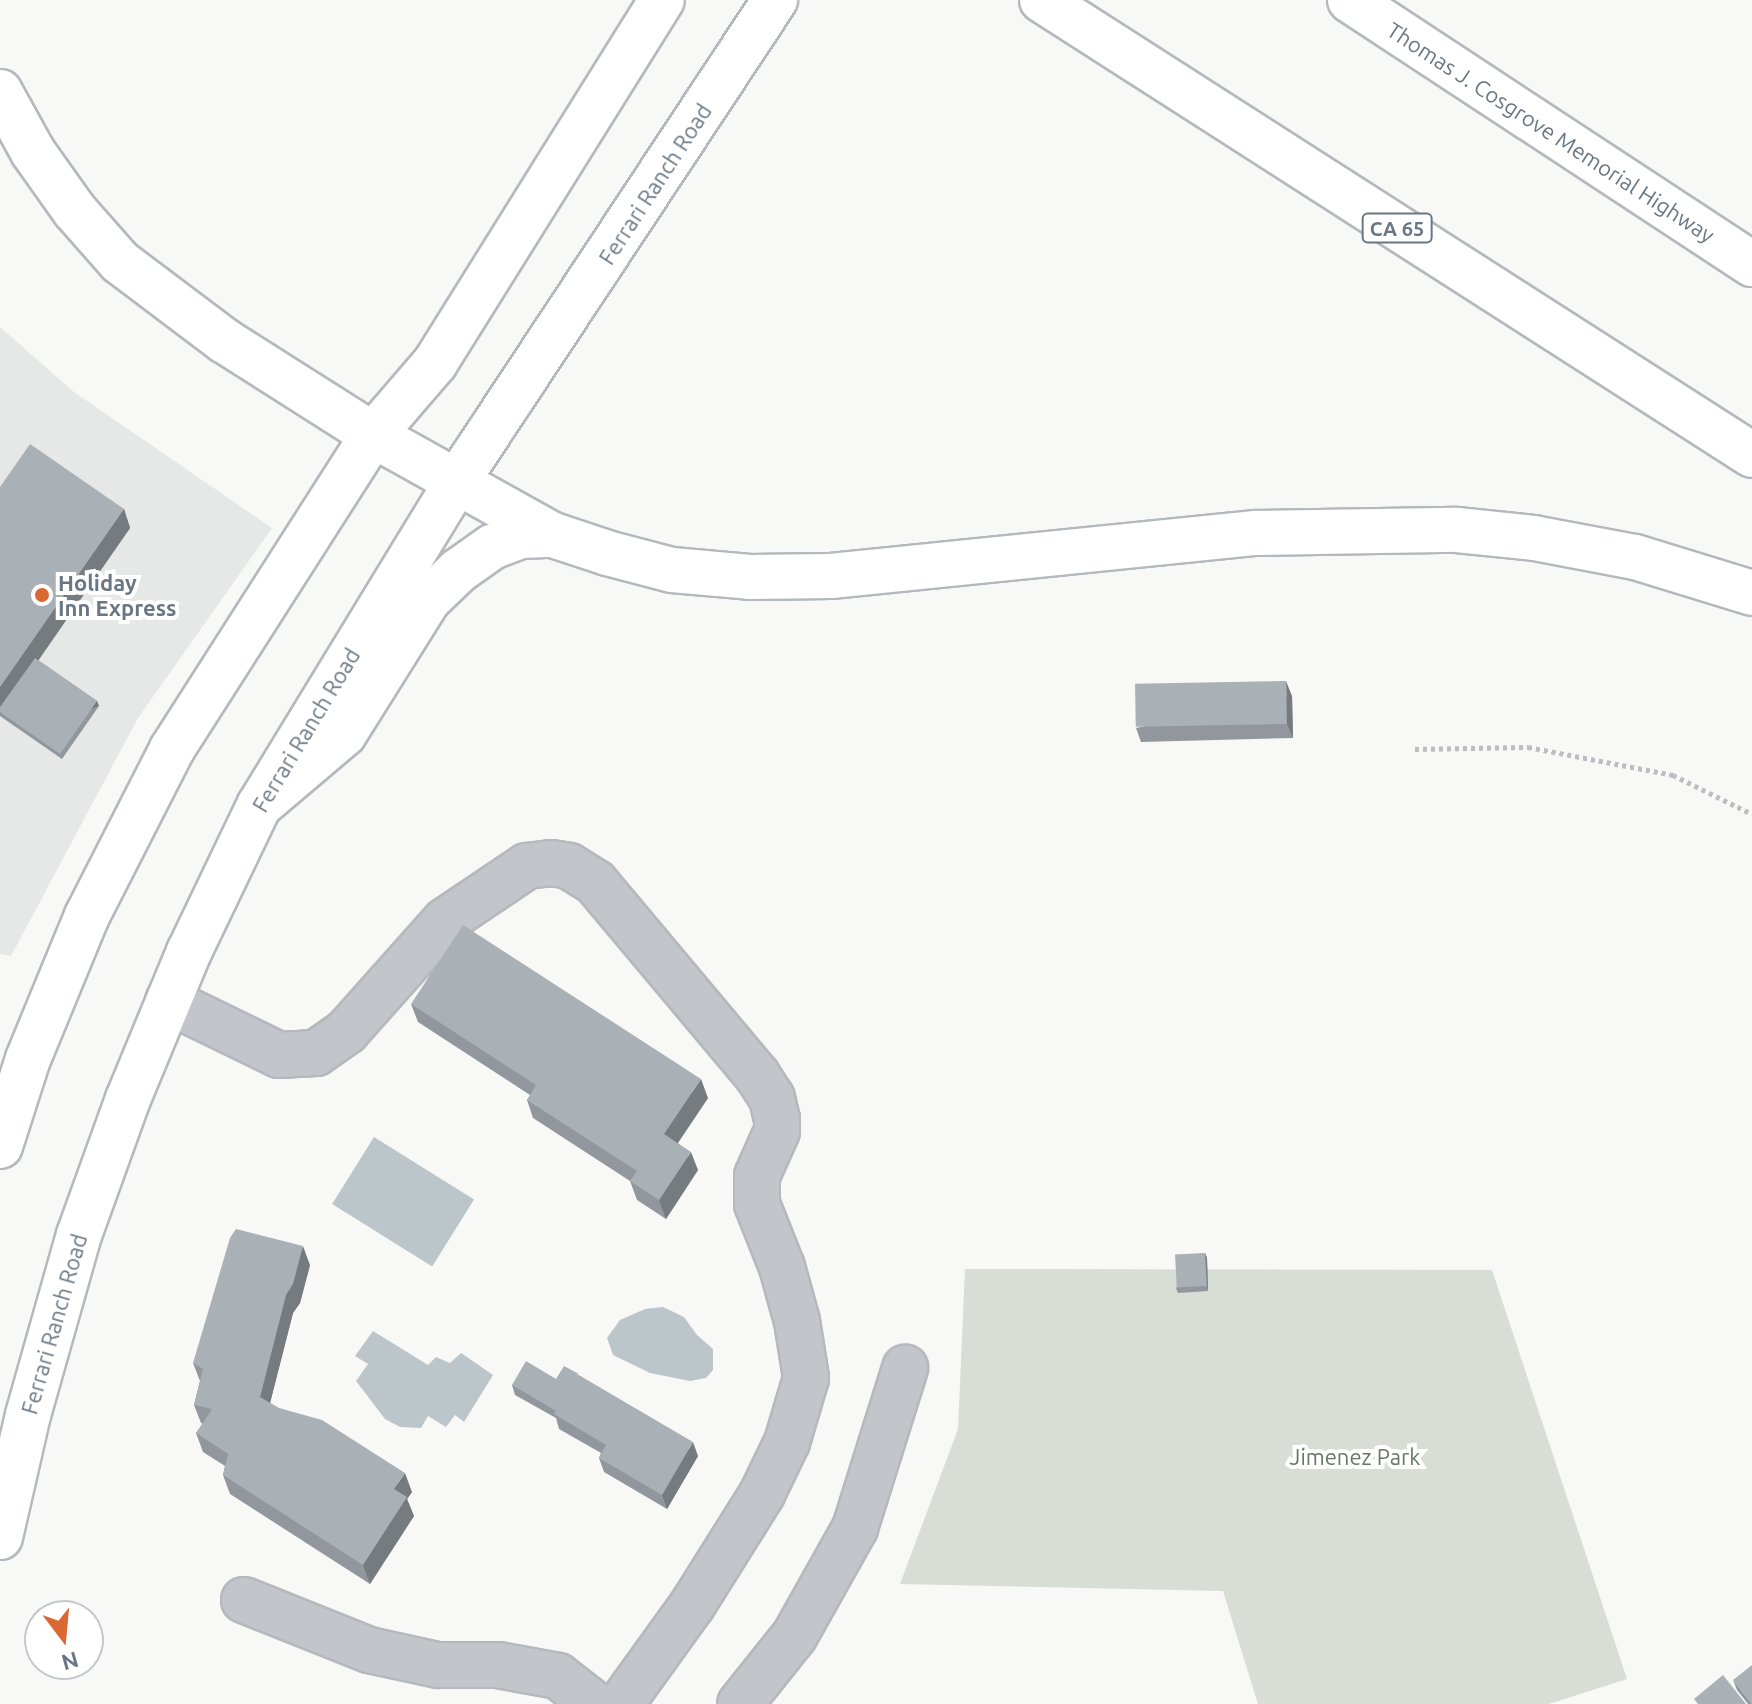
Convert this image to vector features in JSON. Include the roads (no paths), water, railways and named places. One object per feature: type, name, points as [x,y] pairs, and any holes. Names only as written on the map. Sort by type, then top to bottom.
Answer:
[{"type":"main road","points":[[0,1146],[28,1059],[87,916],[172,749],[373,435],[435,363],[662,0]]},
{"type":"main road","name":"Ferrari Ranch Road","points":[[0,1537],[28,1415],[79,1235],[128,1099],[168,1001],[259,806],[457,481],[775,0]]},
{"type":"main road","name":"CA 65","points":[[1042,0],[1752,455]]},
{"type":"main road","name":"Thomas J. Cosgrove Memorial Highway","points":[[1350,0],[1752,264]]},
{"type":"main road","points":[[0,92],[33,152],[75,211],[120,262],[225,341],[373,435],[553,535],[672,570],[764,577],[831,576],[1256,533],[1457,530],[1534,538],[1635,557],[1752,593]]},
{"type":"main road","points":[[259,806],[344,734],[428,600],[458,571],[492,547],[521,536],[553,535]]},
{"type":"lane","points":[[168,1001],[279,1055],[316,1053],[347,1031],[445,921],[527,866],[551,863],[569,866],[595,882],[757,1075],[772,1098],[777,1131],[757,1176],[757,1204],[782,1267],[797,1321],[806,1378],[787,1442],[762,1494],[693,1604],[622,1704]]},
{"type":"lane","points":[[740,1704],[795,1635],[855,1528],[905,1368]]},
{"type":"lane","points":[[244,1600],[369,1650],[438,1665],[498,1665],[558,1676],[594,1704]]},
{"type":"place","name":"Holiday Inn Express","points":[[42,595]]},
{"type":"park label","name":"Jimenez Park","points":[[1355,1457]]}]
